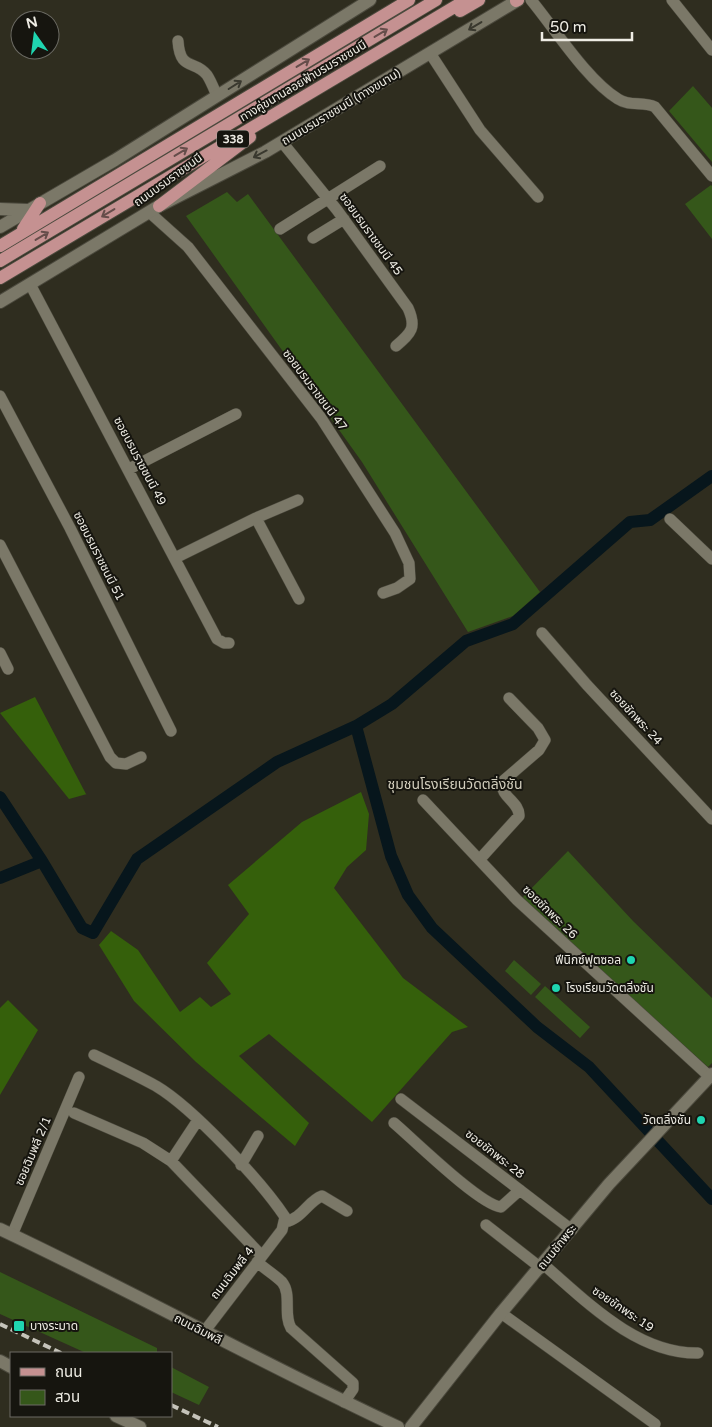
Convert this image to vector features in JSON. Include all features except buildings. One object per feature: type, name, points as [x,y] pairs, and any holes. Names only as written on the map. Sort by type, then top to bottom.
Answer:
[{"type":"main road","points":[[0,227],[217,96],[370,0]]},
{"type":"main road","name":"338","points":[[20,234],[410,0]]},
{"type":"main road","name":"ทางคู่ขนานลอยฟ้าบรมราชชนนี","points":[[0,261],[436,0]]},
{"type":"main road","name":"ทางคู่ขนานลอยฟ้าบรมราชชนนี","points":[[0,278],[466,0]]},
{"type":"main road","name":"ถนนบรมราชชนนี","points":[[0,302],[154,209],[254,134],[479,0]]},
{"type":"main road","name":"ถนนบรมราชชนนี (ทางขนาน)","points":[[154,209],[282,142],[518,0]]},
{"type":"main road","points":[[0,209],[35,207]]},
{"type":"main road","points":[[0,246],[20,234],[35,207]]},
{"type":"main road","name":"ถนนชักพระ","points":[[411,1427],[501,1313],[646,1144],[666,1126],[711,1076]]},
{"type":"main road","name":"ถนนฉิมพลี","points":[[0,1229],[89,1272],[344,1402],[398,1427]]},
{"type":"main road","points":[[118,1417],[140,1427]]},
{"type":"street","points":[[531,0],[598,84],[618,100],[628,104],[644,104],[655,107],[712,176]]},
{"type":"street","points":[[672,0],[712,50]]},
{"type":"street","points":[[178,42],[179,54],[184,60],[206,73],[217,96]]},
{"type":"street","points":[[430,53],[480,130],[538,197]]},
{"type":"street","name":"ซอยบรมราชชนนี 45","points":[[282,142],[344,219],[408,308],[414,320],[408,336],[396,346]]},
{"type":"street","points":[[280,230],[327,198],[380,166]]},
{"type":"street","name":"ซอยบรมราชชนนี 47","points":[[154,209],[188,247],[321,418],[395,533],[409,563],[410,579],[397,588],[383,593]]},
{"type":"street","points":[[313,238],[344,219]]},
{"type":"street","name":"ซอยบรมราชชนนี 49","points":[[30,284],[218,639],[224,643],[229,643]]},
{"type":"street","name":"ซอยบรมราชชนนี 51","points":[[0,396],[70,528],[172,731]]},
{"type":"street","points":[[129,468],[236,414]]},
{"type":"street","points":[[175,558],[256,518],[298,500]]},
{"type":"street","points":[[256,518],[299,599]]},
{"type":"street","points":[[670,519],[712,559]]},
{"type":"street","points":[[0,545],[110,756],[116,764],[126,764],[141,757]]},
{"type":"street","name":"ซอยชักพระ 24","points":[[542,633],[587,685],[712,819]]},
{"type":"street","points":[[0,653],[8,669]]},
{"type":"street","points":[[480,859],[519,816],[518,808],[503,792],[502,782],[539,750],[545,740],[538,728],[509,698]]},
{"type":"street","name":"ซอยชักพระ 26","points":[[423,800],[517,900],[711,1076]]},
{"type":"street","points":[[94,1055],[158,1087],[198,1120],[280,1209],[285,1217],[283,1226]]},
{"type":"street","name":"ซอยฉิมพลี 2/1","points":[[12,1235],[79,1077]]},
{"type":"street","name":"ซอยชักพระ 28","points":[[401,1099],[572,1230]]},
{"type":"street","points":[[74,1112],[135,1140],[171,1161],[283,1283],[286,1289],[287,1322],[291,1328],[353,1383],[353,1389],[344,1402]]},
{"type":"street","points":[[171,1161],[198,1120]]},
{"type":"street","points":[[394,1123],[494,1206],[501,1207],[520,1190]]},
{"type":"street","points":[[241,1165],[258,1136]]},
{"type":"street","points":[[283,1226],[298,1217],[317,1198],[322,1196],[346,1211]]},
{"type":"street","name":"ซอยชักพระ 19","points":[[486,1225],[542,1266],[596,1311],[641,1339],[666,1350],[682,1353],[698,1352]]},
{"type":"street","name":"ถนนฉิมพลี 4","points":[[204,1332],[283,1226]]},
{"type":"street","points":[[501,1313],[655,1424]]},
{"type":"green space","points":[[693,86],[712,108],[712,162],[669,111]]},
{"type":"green space","points":[[712,186],[712,239],[685,204]]},
{"type":"green space","points":[[227,192],[237,202],[248,194],[540,592],[513,616],[468,632],[362,462],[186,216]]},
{"type":"green space","points":[[35,697],[87,794],[69,799],[0,713]]},
{"type":"green space","points":[[361,792],[369,814],[366,850],[347,867],[334,888],[403,978],[468,1027],[452,1032],[372,1122],[269,1034],[239,1056],[309,1123],[295,1146],[196,1062],[134,1001],[99,945],[111,931],[138,950],[180,1012],[200,997],[211,1007],[231,994],[207,963],[249,914],[228,885],[302,822]]},
{"type":"green space","name":"ฟีนิกซ์ฟุตซอล","points":[[568,851],[633,921],[712,998],[712,1063],[708,1067],[521,899]]},
{"type":"green space","points":[[514,960],[541,984],[531,995],[505,971]]},
{"type":"green space","points":[[545,986],[590,1027],[580,1038],[535,997]]},
{"type":"green space","points":[[8,1000],[38,1030],[0,1095],[0,1008]]},
{"type":"green space","points":[[0,1272],[157,1348],[157,1352],[84,1352],[0,1314]]},
{"type":"green space","points":[[172,1368],[209,1387],[199,1405],[172,1392]]},
{"type":"waterway","points":[[356,726],[392,704],[466,641],[513,624],[630,522],[650,520],[712,476]]},
{"type":"waterway","points":[[0,797],[42,861],[82,928],[93,933],[137,859],[277,762],[356,726],[391,856],[408,895],[432,928],[537,1027],[589,1067],[712,1199]]},
{"type":"waterway","points":[[0,878],[42,861]]},
{"type":"railway","points":[[0,1324],[59,1352]]},
{"type":"railway","points":[[172,1405],[218,1427]]},
{"type":"place","name":"ฟีนิกซ์ฟุตซอล","points":[[631,960]]},
{"type":"place","name":"โรงเรียนวัดตลิ่งชัน","points":[[556,988]]},
{"type":"place","name":"วัดตลิ่งชัน","points":[[701,1120]]},
{"type":"place","name":"บางระมาด","points":[[19,1326]]},
{"type":"district","name":"ชุมชนโรงเรียนวัดตลิ่งชัน","points":[[455,784]]}]
